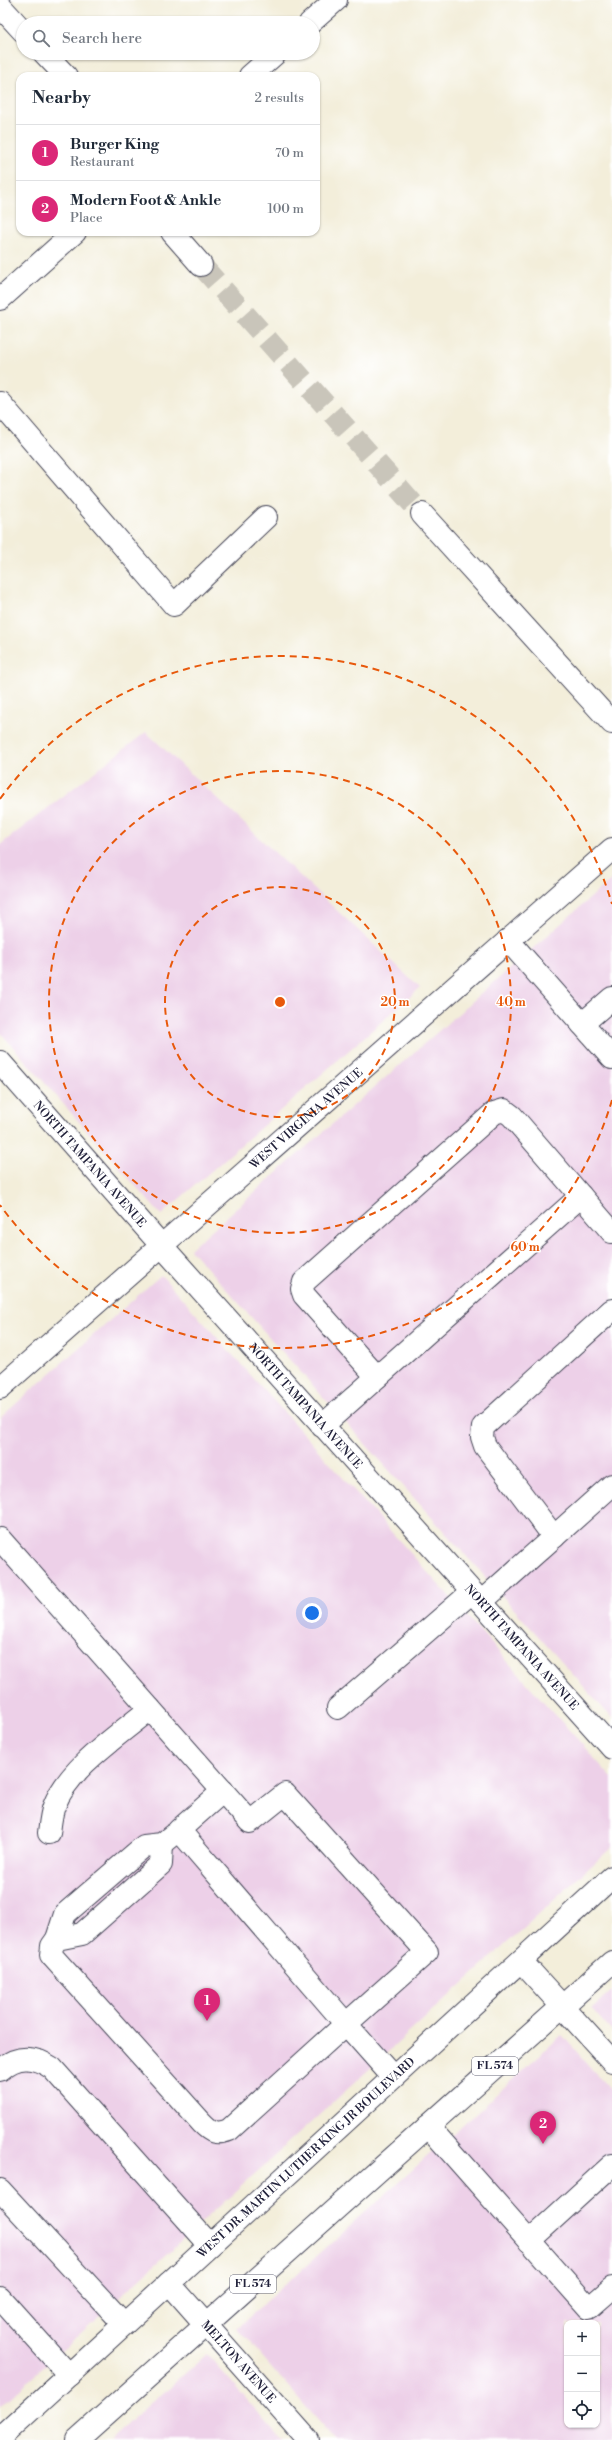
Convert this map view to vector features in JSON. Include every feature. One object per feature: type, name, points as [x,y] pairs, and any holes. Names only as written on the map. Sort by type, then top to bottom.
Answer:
[{"type":"street","points":[[318,16],[336,0]]},
{"type":"street","points":[[0,6],[16,23]]},
{"type":"street","points":[[51,60],[62,72]]},
{"type":"street","points":[[255,72],[268,60]]},
{"type":"street","points":[[0,299],[71,236]]},
{"type":"street","points":[[176,236],[201,265]]},
{"type":"street","points":[[0,403],[174,605],[266,517]]},
{"type":"street","points":[[422,514],[612,723]]},
{"type":"street","name":"WEST VIRGINIA AVENUE","points":[[0,1388],[612,849]]},
{"type":"street","points":[[508,940],[612,1058]]},
{"type":"street","points":[[582,1024],[612,998]]},
{"type":"street","name":"NORTH TAMPANIA AVENUE","points":[[0,1062],[322,1426],[612,1748]]},
{"type":"street","points":[[377,1377],[304,1295],[302,1289],[304,1282],[494,1113],[504,1110],[512,1116],[612,1232]]},
{"type":"street","points":[[322,1426],[581,1196]]},
{"type":"street","points":[[554,1537],[485,1446],[482,1437],[483,1427],[612,1310]]},
{"type":"street","points":[[338,1708],[476,1597],[554,1537],[612,1485]]},
{"type":"street","points":[[0,1539],[223,1791],[250,1822],[285,1794],[427,1952],[229,2130],[219,2134],[210,2131],[202,2123],[51,1955],[52,1946],[57,1939],[82,1934],[161,1864],[162,1844],[223,1791]]},
{"type":"street","points":[[49,1833],[54,1806],[67,1784],[79,1769],[150,1709]]},
{"type":"street","points":[[179,1830],[393,2077]]},
{"type":"street","name":"WEST DR. MARTIN LUTHER KING JR BOULEVARD","points":[[0,2438],[612,1877]]},
{"type":"street","points":[[521,1961],[612,2062]]},
{"type":"street","name":"FL 574","points":[[77,2440],[612,1962]]},
{"type":"street","points":[[0,2070],[20,2059],[37,2058],[52,2068],[210,2245]]},
{"type":"street","points":[[428,2126],[589,2308],[612,2288]]},
{"type":"street","points":[[530,2241],[612,2165]]},
{"type":"street","points":[[0,2190],[124,2324]]},
{"type":"street","name":"MELTON AVENUE","points":[[169,2283],[308,2440]]},
{"type":"street","points":[[0,2298],[69,2375]]},
{"type":"shaded area","points":[[146,732],[420,988],[161,1215],[0,1032],[0,845]]},
{"type":"shaded area","points":[[612,879],[612,1718],[190,1249]]},
{"type":"shaded area","points":[[161,1275],[612,1778],[612,1847],[0,2407],[0,1418]]},
{"type":"shaded area","points":[[612,1991],[612,2032],[592,2009]]},
{"type":"shaded area","points":[[562,2035],[612,2092],[612,2440],[335,2440],[237,2328]]},
{"type":"shaded area","points":[[207,2354],[282,2440],[110,2440]]},
{"type":"tunnel","points":[[201,265],[422,514]]},
{"type":"place","name":"Burger King","points":[[207,2021]]},
{"type":"place","name":"Modern Foot & Ankle","points":[[543,2144]]}]
